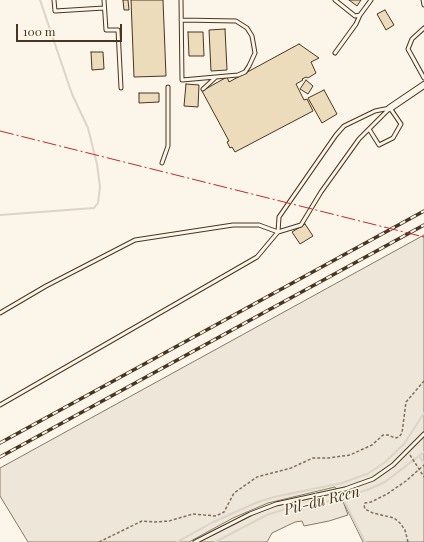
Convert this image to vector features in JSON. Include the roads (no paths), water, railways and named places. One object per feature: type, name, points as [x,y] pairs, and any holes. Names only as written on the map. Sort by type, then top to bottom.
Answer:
[{"type":"street","points":[[390,108],[424,85]]},
{"type":"lane","points":[[54,0],[55,11],[104,8]]},
{"type":"lane","points":[[104,0],[106,30],[118,30],[121,88]]},
{"type":"lane","points":[[181,0],[181,20],[182,80],[215,78],[238,75],[245,72],[252,61],[254,53],[254,43],[247,28],[236,20],[181,20]]},
{"type":"lane","points":[[335,0],[354,16],[360,15]]},
{"type":"lane","points":[[335,53],[371,0]]},
{"type":"lane","points":[[423,0],[424,5]]},
{"type":"lane","points":[[424,28],[412,39],[408,49],[424,78]]},
{"type":"lane","points":[[203,89],[215,78]]},
{"type":"lane","points":[[162,163],[168,146],[168,87]]},
{"type":"lane","points":[[0,405],[257,257],[278,232],[301,225],[321,192],[359,139],[390,108]]},
{"type":"lane","points":[[369,129],[379,145],[393,138],[400,124],[390,108]]},
{"type":"lane","points":[[278,232],[279,217],[336,135],[344,126],[374,111],[390,108]]},
{"type":"lane","points":[[0,313],[46,286],[135,240],[233,225],[258,225],[278,232]]},
{"type":"lane","points":[[195,542],[250,514],[276,504],[345,489],[373,479],[393,465],[424,434]]},
{"type":"waterway","points":[[0,215],[94,208],[98,203],[100,187],[97,164],[88,128],[72,94],[40,0]]},
{"type":"waterway","points":[[177,542],[213,522],[258,502],[274,497],[342,483],[367,474],[384,463],[404,444],[424,413]]},
{"type":"waterway","name":"Pil-du Reen","points":[[215,542],[267,515],[285,509],[326,502],[367,490],[385,482],[424,452]]},
{"type":"waterway","points":[[419,456],[424,463]]},
{"type":"waterway","points":[[342,497],[365,542]]},
{"type":"railway","points":[[0,443],[424,211]]},
{"type":"railway","points":[[0,457],[424,225]]}]
